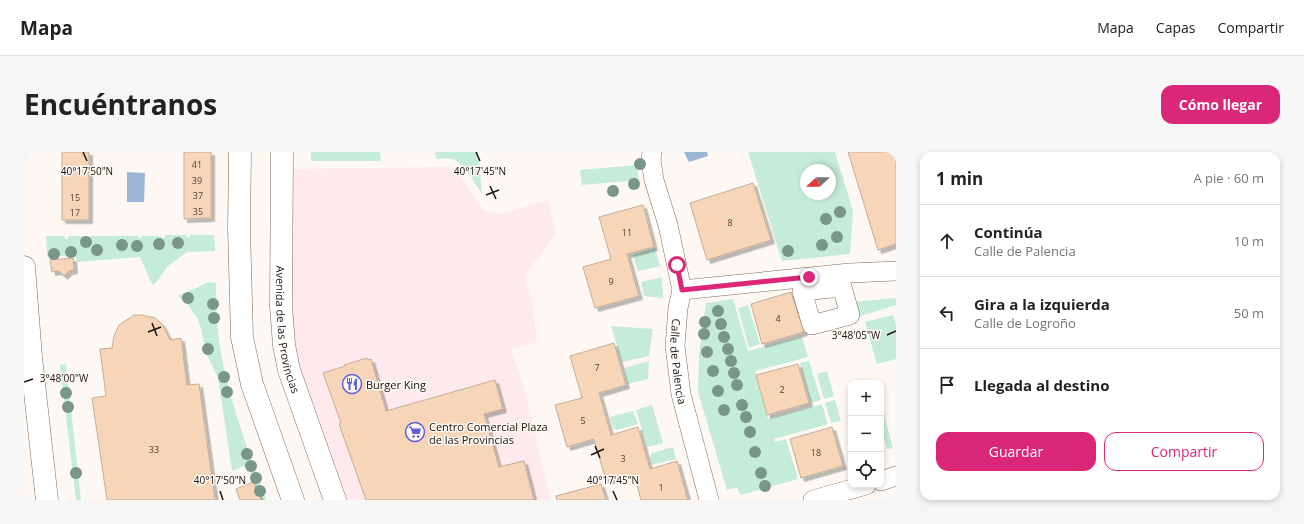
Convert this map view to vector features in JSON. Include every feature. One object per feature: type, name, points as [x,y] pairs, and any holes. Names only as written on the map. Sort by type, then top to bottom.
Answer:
[{"type":"main road","points":[[240,152],[239,229],[242,337],[252,384],[292,500]]},
{"type":"main road","name":"Avenida de las Provincias","points":[[282,152],[281,306],[284,345],[289,370],[335,500]]},
{"type":"main road","points":[[24,266],[31,358],[47,500]]},
{"type":"street","name":"Calle de Palencia","points":[[652,152],[651,160],[654,180],[668,225],[682,290],[678,308],[674,346],[681,394],[709,500]]},
{"type":"street","points":[[682,290],[850,273],[896,271]]},
{"type":"street","points":[[884,480],[896,476]]},
{"type":"street","points":[[813,500],[855,488]]},
{"type":"shaded area","points":[[449,167],[460,175],[476,201],[485,210],[500,214],[548,200],[556,233],[525,275],[532,302],[537,342],[511,349],[525,393],[551,500],[341,500],[294,365],[287,169]]},
{"type":"green space","points":[[311,152],[380,152],[381,161],[311,161]]},
{"type":"green space","points":[[435,152],[478,152],[482,194],[469,174],[461,165],[452,159],[436,159]]},
{"type":"green space","points":[[748,152],[835,152],[853,211],[850,254],[782,261]]},
{"type":"green space","points":[[637,165],[639,180],[582,185],[580,170]]},
{"type":"green space","points":[[165,235],[186,235],[190,238],[190,235],[214,235],[215,251],[187,252],[168,266],[154,285],[151,282],[140,257],[77,262],[76,255],[47,257],[46,236],[64,236],[65,239],[68,239],[68,236],[87,236],[87,238],[90,239],[90,236],[139,236],[139,238],[142,238],[142,236],[161,236],[161,238],[165,238]]},
{"type":"green space","points":[[655,248],[660,266],[638,271],[633,255]]},
{"type":"green space","points":[[662,277],[663,298],[644,296],[641,282]]},
{"type":"green space","points":[[209,282],[216,283],[221,353],[229,391],[240,428],[266,500],[261,500],[247,465],[232,471],[218,378],[206,353],[201,328],[197,318],[189,306],[178,296]]},
{"type":"green space","points":[[896,298],[896,305],[857,317],[853,302]]},
{"type":"green space","points":[[733,299],[748,351],[802,337],[808,357],[755,371],[768,419],[822,404],[828,424],[774,439],[775,442],[786,439],[798,479],[740,495],[737,487],[727,490],[698,392],[699,354],[706,303]]},
{"type":"green space","points":[[748,305],[760,344],[749,348],[738,308]]},
{"type":"green space","points":[[893,315],[896,324],[896,359],[877,364],[865,322]]},
{"type":"green space","points":[[611,326],[653,329],[649,356],[622,362]]},
{"type":"green space","points":[[649,361],[648,379],[628,384],[624,368]]},
{"type":"green space","points":[[809,361],[821,400],[811,403],[800,363]]},
{"type":"green space","points":[[66,364],[81,500],[76,500],[60,365]]},
{"type":"green space","points":[[827,371],[834,396],[824,399],[817,374]]},
{"type":"green space","points":[[835,400],[841,421],[831,423],[825,403]]},
{"type":"green space","points":[[652,405],[663,443],[647,447],[636,410]]},
{"type":"green space","points":[[633,411],[638,424],[617,430],[613,428],[610,417]]},
{"type":"green space","points":[[884,414],[893,448],[887,449],[884,439]]},
{"type":"green space","points":[[673,447],[676,459],[652,465],[650,458],[652,453]]},
{"type":"water","points":[[684,152],[707,152],[708,156],[689,162]]},
{"type":"water","points":[[127,172],[145,173],[144,202],[127,202]]},
{"type":"building","points":[[62,152],[89,152],[89,220],[62,220]]},
{"type":"building","points":[[184,152],[211,152],[211,218],[184,219]]},
{"type":"building","points":[[848,152],[896,152],[896,244],[878,250]]},
{"type":"building","points":[[753,183],[771,240],[707,260],[690,203]]},
{"type":"building","points":[[643,205],[654,247],[627,254],[639,296],[595,308],[583,267],[611,259],[599,217]]},
{"type":"building","points":[[73,258],[74,270],[69,271],[64,276],[59,271],[52,272],[50,260]]},
{"type":"building","points":[[791,292],[804,332],[762,344],[751,304]]},
{"type":"building","points":[[134,315],[155,318],[162,324],[170,340],[181,338],[187,385],[199,384],[215,500],[107,500],[92,398],[106,396],[100,349],[112,348],[114,336],[119,325]]},
{"type":"building","points":[[614,343],[626,385],[599,393],[611,435],[638,427],[650,469],[677,461],[688,500],[641,500],[634,474],[606,481],[594,439],[567,447],[555,405],[582,398],[570,356]]},
{"type":"building","name":"Centro Comercial Plaza de las Provincias","points":[[367,358],[368,360],[371,359],[386,411],[495,380],[503,409],[484,414],[499,467],[524,461],[534,500],[366,500],[339,424],[341,423],[323,373]]},
{"type":"building","points":[[798,364],[809,403],[767,415],[756,375]]},
{"type":"building","points":[[832,427],[843,466],[801,478],[790,439]]},
{"type":"building","points":[[253,482],[261,500],[240,500],[236,489]]},
{"type":"building","points":[[601,484],[606,500],[557,500],[556,496]]},
{"type":"place","name":"Burger King","points":[[352,384]]},
{"type":"place","name":"Centro Comercial Plaza de las Provincias","points":[[415,432]]},
{"type":"route","points":[[677,265],[682,290],[809,277]]}]
